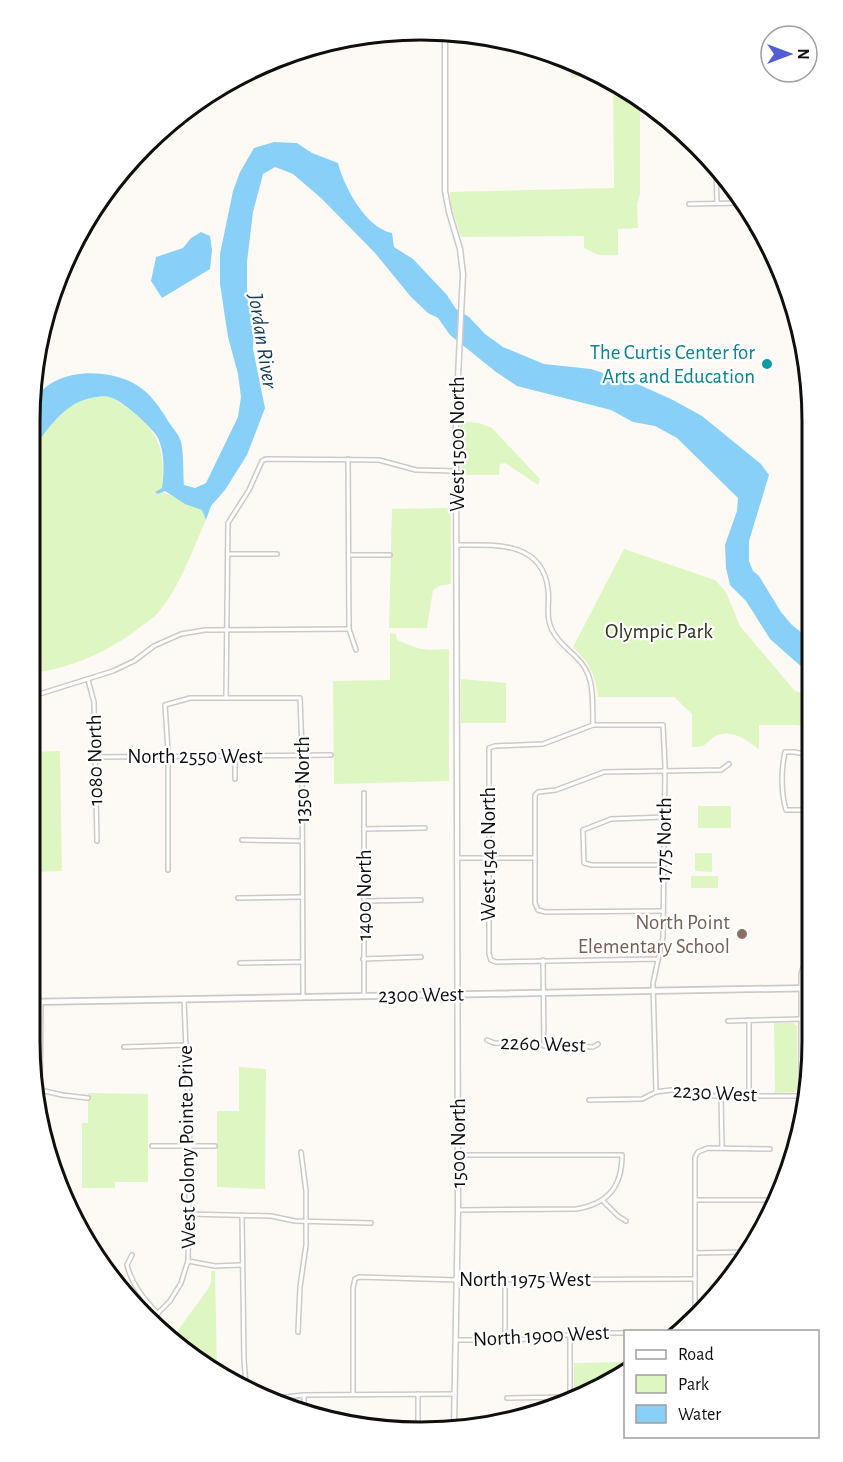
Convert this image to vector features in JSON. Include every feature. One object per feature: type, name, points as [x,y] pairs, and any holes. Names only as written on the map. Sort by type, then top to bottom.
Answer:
[{"type":"main road","name":"2300 West","points":[[41,1002],[801,988]]},
{"type":"street","name":"West 1500 North","points":[[445,41],[445,191],[462,259],[456,471],[457,858]]},
{"type":"street","points":[[716,180],[717,203]]},
{"type":"street","points":[[688,204],[733,203]]},
{"type":"street","points":[[226,698],[228,524],[249,490],[262,461],[266,459],[348,459],[388,461],[426,471],[456,471]]},
{"type":"street","points":[[348,459],[349,629],[356,650]]},
{"type":"street","points":[[456,545],[509,546],[525,552],[538,564],[547,582],[547,611],[550,627],[562,645],[581,662],[592,681],[593,725]]},
{"type":"street","points":[[228,554],[277,554]]},
{"type":"street","points":[[349,555],[390,555]]},
{"type":"street","points":[[40,694],[88,680],[134,661],[154,646],[173,636],[193,631],[349,629]]},
{"type":"street","name":"1080 North","points":[[88,680],[94,702],[97,841]]},
{"type":"street","name":"1350 North","points":[[168,756],[165,705],[190,698],[300,698],[303,997]]},
{"type":"street","name":"1775 North","points":[[593,725],[663,725],[665,771],[663,937],[654,976],[656,1092]]},
{"type":"street","name":"West 1540 North","points":[[543,960],[496,962],[490,960],[489,748],[543,744],[593,725]]},
{"type":"street","points":[[802,753],[785,753],[783,801],[786,810],[802,810]]},
{"type":"street","name":"North 2550 West","points":[[95,756],[331,755]]},
{"type":"street","points":[[168,756],[168,870]]},
{"type":"street","points":[[235,756],[235,779]]},
{"type":"street","points":[[663,911],[545,912],[538,910],[535,903],[534,795],[538,792],[556,790],[604,772],[721,770],[729,764]]},
{"type":"street","name":"1400 North","points":[[364,793],[364,996]]},
{"type":"street","points":[[664,865],[584,863],[583,830],[611,819],[665,818]]},
{"type":"street","points":[[364,829],[425,828]]},
{"type":"street","points":[[242,840],[302,841]]},
{"type":"street","points":[[457,858],[535,858]]},
{"type":"street","name":"1500 North","points":[[454,1420],[458,1210],[457,858]]},
{"type":"street","points":[[238,898],[302,897]]},
{"type":"street","points":[[365,901],[422,900]]},
{"type":"street","points":[[363,959],[422,957]]},
{"type":"street","points":[[544,1046],[543,960],[658,959]]},
{"type":"street","points":[[240,963],[303,962]]},
{"type":"street","points":[[801,1073],[802,969]]},
{"type":"street","name":"West Colony Pointe Drive","points":[[158,1314],[170,1301],[181,1283],[188,1261],[190,1146],[184,1000]]},
{"type":"street","points":[[40,1042],[41,1002]]},
{"type":"street","points":[[728,1021],[801,1019]]},
{"type":"street","points":[[749,1020],[749,1096]]},
{"type":"street","name":"2260 West","points":[[487,1040],[494,1043],[544,1046],[593,1047],[598,1044]]},
{"type":"street","points":[[124,1047],[186,1045]]},
{"type":"street","name":"2230 West","points":[[589,1100],[642,1099],[656,1092],[687,1090],[710,1096],[798,1095]]},
{"type":"street","points":[[44,1091],[88,1098]]},
{"type":"street","points":[[721,1096],[722,1148]]},
{"type":"street","points":[[152,1146],[215,1146]]},
{"type":"street","points":[[695,1306],[694,1161],[698,1152],[708,1148],[770,1149]]},
{"type":"street","points":[[298,1332],[300,1287],[306,1245],[306,1191],[301,1152]]},
{"type":"street","points":[[458,1155],[622,1155],[619,1178],[603,1201],[576,1209],[458,1210]]},
{"type":"street","points":[[694,1200],[767,1200]]},
{"type":"street","points":[[603,1201],[626,1221]]},
{"type":"street","points":[[189,1214],[271,1216],[306,1222],[371,1223]]},
{"type":"street","points":[[242,1215],[245,1378]]},
{"type":"street","points":[[695,1253],[738,1251]]},
{"type":"street","points":[[132,1255],[127,1264],[130,1278],[138,1292],[158,1314]]},
{"type":"street","points":[[188,1261],[215,1266],[242,1265]]},
{"type":"street","name":"North 1975 West","points":[[353,1394],[353,1288],[355,1279],[364,1277],[457,1280],[695,1279]]},
{"type":"street","points":[[505,1280],[506,1340]]},
{"type":"street","name":"North 1900 West","points":[[456,1340],[506,1340],[624,1333]]},
{"type":"street","points":[[570,1335],[570,1391]]},
{"type":"street","points":[[418,1394],[418,1422]]},
{"type":"street","points":[[288,1397],[455,1394]]},
{"type":"street","points":[[304,1395],[304,1403]]},
{"type":"street","points":[[507,1398],[552,1398]]},
{"type":"green space","points":[[571,72],[583,77],[571,77]]},
{"type":"green space","points":[[613,93],[640,110],[638,228],[618,229],[618,255],[598,255],[584,248],[584,236],[461,237],[451,205],[450,192],[614,188]]},
{"type":"green space","points":[[110,397],[146,424],[159,444],[162,457],[162,488],[156,492],[173,496],[202,510],[206,520],[179,581],[153,618],[115,645],[101,652],[60,668],[40,672],[40,439],[64,412],[81,401]]},
{"type":"green space","points":[[459,421],[479,423],[492,428],[540,479],[538,485],[505,463],[500,464],[499,475],[461,475],[462,438],[459,438]]},
{"type":"green space","points":[[448,508],[451,514],[451,584],[439,586],[433,590],[427,628],[389,628],[392,509]]},
{"type":"green space","name":"Olympic Park","points":[[624,549],[715,580],[726,592],[740,626],[794,690],[802,694],[802,726],[759,725],[759,749],[740,737],[729,734],[718,735],[705,745],[692,747],[692,714],[674,697],[598,697],[591,670],[573,647]]},
{"type":"green space","points":[[390,633],[396,634],[397,640],[417,648],[449,649],[449,781],[334,784],[333,681],[390,680]]},
{"type":"green space","points":[[461,679],[506,683],[506,723],[461,723]]},
{"type":"green space","points":[[60,751],[62,871],[40,872],[40,752]]},
{"type":"green space","points":[[698,806],[731,806],[731,828],[698,828]]},
{"type":"green space","points":[[695,853],[712,853],[712,872],[695,871]]},
{"type":"green space","points":[[691,876],[718,876],[718,888],[691,888]]},
{"type":"green space","points":[[774,1023],[793,1023],[797,1026],[798,1088],[795,1092],[775,1093]]},
{"type":"green space","points":[[239,1067],[266,1069],[265,1189],[217,1187],[217,1111],[239,1111]]},
{"type":"green space","points":[[88,1093],[148,1094],[148,1182],[115,1182],[115,1188],[82,1188],[82,1123],[88,1123]]},
{"type":"green space","points":[[211,1271],[215,1271],[217,1361],[176,1332],[211,1282]]},
{"type":"green space","points":[[624,1362],[574,1389],[574,1363]]},
{"type":"water","points":[[274,142],[297,143],[312,153],[338,163],[345,183],[365,215],[382,230],[392,233],[394,247],[413,259],[447,295],[456,309],[469,317],[485,334],[503,347],[544,364],[591,369],[642,386],[673,400],[702,416],[761,464],[769,475],[749,541],[749,561],[753,571],[759,576],[781,612],[802,633],[802,667],[770,639],[746,601],[730,585],[726,568],[725,545],[737,511],[738,498],[677,438],[655,426],[633,422],[611,410],[517,386],[496,372],[450,335],[438,318],[428,313],[411,297],[375,253],[321,198],[293,174],[275,167],[263,174],[253,212],[247,262],[247,298],[254,324],[253,349],[265,408],[247,455],[225,490],[211,506],[206,520],[202,510],[185,504],[165,491],[158,494],[155,492],[162,488],[163,476],[163,456],[158,438],[136,414],[114,399],[107,397],[81,401],[56,419],[40,439],[42,392],[49,385],[74,375],[88,373],[117,377],[129,381],[148,394],[177,433],[183,455],[184,485],[195,488],[206,483],[238,417],[241,397],[238,374],[228,337],[220,284],[220,254],[233,191],[240,172],[254,148]]},
{"type":"water","points":[[201,232],[210,236],[212,250],[210,269],[162,298],[151,281],[156,257],[183,248],[191,238]]},
{"type":"place","name":"The Curtis Center for Arts and Education","points":[[767,364]]},
{"type":"place","name":"North Point Elementary School","points":[[742,934]]},
{"type":"water label","name":"Jordan River","points":[[263,341]]}]
